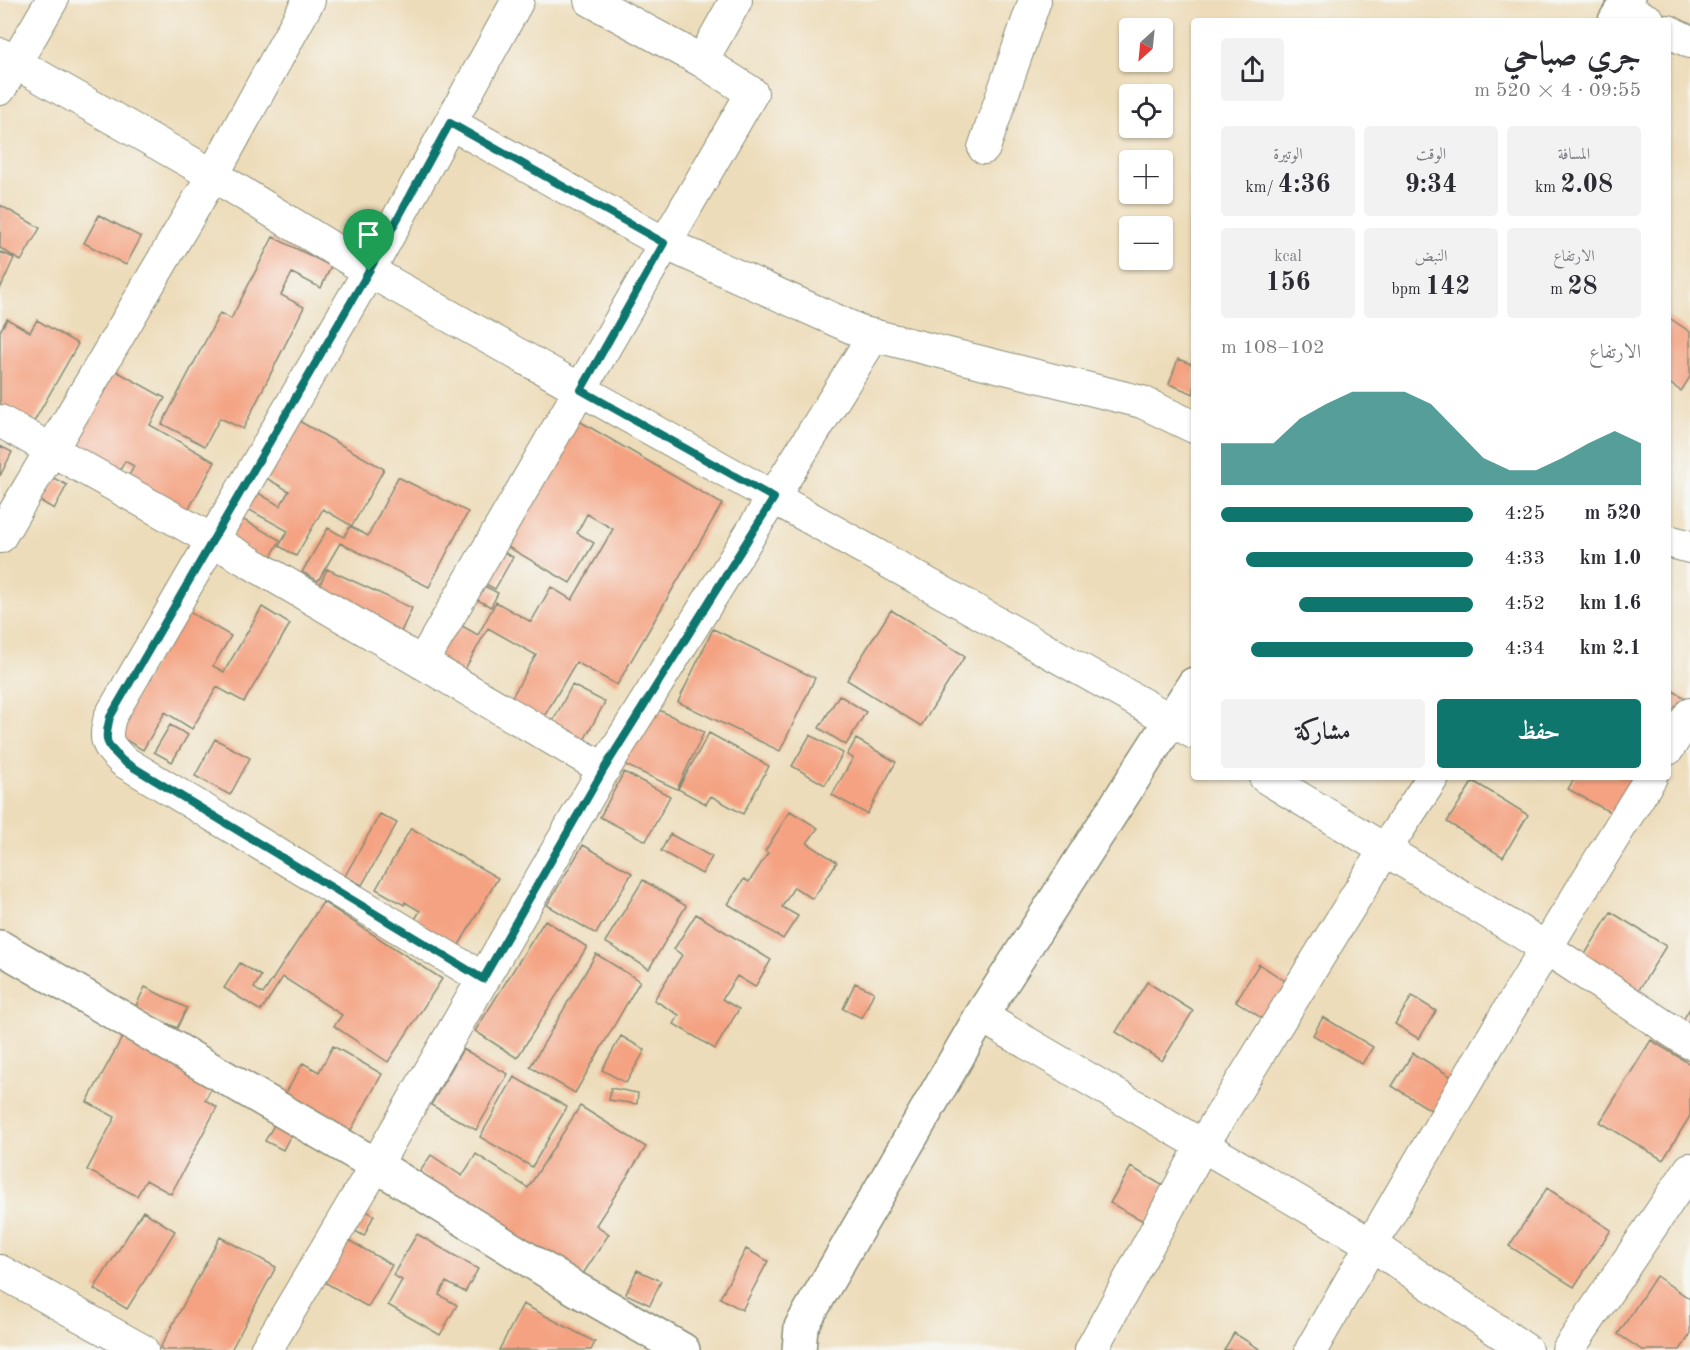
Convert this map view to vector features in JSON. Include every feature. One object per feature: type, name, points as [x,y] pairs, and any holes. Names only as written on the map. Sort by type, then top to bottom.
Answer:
[{"type":"street","points":[[52,0],[5,69],[213,175],[369,271],[1183,726]]},
{"type":"street","points":[[0,537],[213,175],[309,0]]},
{"type":"street","points":[[483,979],[123,761],[108,746],[106,733],[110,717],[369,271],[518,0]]},
{"type":"street","points":[[422,663],[752,93],[702,61],[590,0]]},
{"type":"street","points":[[702,61],[736,0]]},
{"type":"street","points":[[984,148],[1035,0]]},
{"type":"street","points":[[1671,32],[1690,42]]},
{"type":"street","points":[[450,123],[664,243],[864,333],[1142,402],[1191,426]]},
{"type":"street","points":[[266,1350],[376,1165],[604,769],[874,335]]},
{"type":"street","points":[[0,421],[212,540],[604,769]]},
{"type":"street","points":[[1671,542],[1690,547]]},
{"type":"street","points":[[799,1350],[801,1327],[981,1016],[1183,726],[1191,695]]},
{"type":"street","points":[[1671,744],[1690,714]]},
{"type":"street","points":[[1270,780],[1545,947],[1690,1043]]},
{"type":"street","points":[[1091,1350],[1202,1146],[1384,851],[1431,780]]},
{"type":"street","points":[[1311,1350],[1545,947],[1649,780]]},
{"type":"street","points":[[0,947],[376,1165],[571,1286],[683,1350]]},
{"type":"street","points":[[981,1016],[1371,1244],[1526,1350]]},
{"type":"street","points":[[1568,1350],[1690,1169]]},
{"type":"street","points":[[0,1271],[142,1350]]},
{"type":"building","points":[[0,205],[40,228],[21,261],[0,248]]},
{"type":"building","points":[[99,215],[141,237],[126,265],[84,243]]},
{"type":"building","points":[[273,237],[331,266],[321,288],[292,273],[281,295],[304,307],[243,429],[220,418],[205,446],[162,424],[220,313],[231,319]]},
{"type":"building","points":[[0,252],[14,258],[0,289]]},
{"type":"building","points":[[7,319],[30,332],[37,320],[78,344],[32,425],[0,406],[0,331]]},
{"type":"building","points":[[1671,319],[1690,332],[1690,377],[1681,391],[1671,384]]},
{"type":"building","points":[[1178,359],[1191,364],[1191,393],[1169,384]]},
{"type":"building","points":[[100,362],[165,398],[150,425],[215,462],[182,521],[123,487],[134,466],[125,461],[115,480],[68,454],[56,475],[38,464]]},
{"type":"building","points":[[562,411],[722,504],[617,685],[576,662],[538,727],[505,709],[536,655],[488,628],[455,687],[415,664],[443,615],[478,635],[496,602],[531,622],[551,587],[572,600],[613,529],[587,514],[577,533],[594,543],[570,583],[491,537]]},
{"type":"building","points":[[299,421],[384,469],[352,526],[323,509],[296,556],[279,546],[288,531],[246,508],[255,491],[280,506],[289,491],[266,478]]},
{"type":"building","points":[[0,446],[12,452],[0,476]]},
{"type":"building","points":[[42,472],[67,485],[54,509],[30,495]]},
{"type":"building","points":[[398,477],[468,512],[429,587],[340,543],[318,581],[302,572],[328,528],[344,537],[350,526],[368,536]]},
{"type":"building","points":[[240,518],[280,540],[269,561],[229,539]]},
{"type":"building","points":[[494,547],[513,557],[495,589],[476,579]]},
{"type":"building","points":[[327,569],[412,608],[399,636],[317,591]]},
{"type":"building","points":[[473,580],[498,593],[491,607],[466,594]]},
{"type":"building","points":[[262,607],[290,624],[244,702],[217,687],[192,729],[165,712],[143,750],[114,733],[186,610],[231,636],[213,666],[224,672]]},
{"type":"building","points":[[891,610],[965,656],[921,726],[847,680]]},
{"type":"building","points":[[713,629],[815,678],[780,751],[678,702]]},
{"type":"building","points":[[572,685],[605,702],[583,742],[551,725]]},
{"type":"building","points":[[1671,690],[1687,699],[1671,725]]},
{"type":"building","points":[[839,695],[866,712],[846,745],[819,728]]},
{"type":"building","points":[[647,704],[704,732],[677,789],[619,762]]},
{"type":"building","points":[[170,725],[188,735],[172,762],[154,752]]},
{"type":"building","points":[[709,733],[769,766],[743,814],[711,796],[706,804],[678,789]]},
{"type":"building","points":[[810,735],[843,753],[825,785],[792,766]]},
{"type":"building","points":[[215,739],[250,758],[230,795],[195,776]]},
{"type":"building","points":[[856,739],[896,762],[867,814],[832,795],[853,758],[847,755]]},
{"type":"building","points":[[624,772],[670,796],[646,841],[600,817]]},
{"type":"building","points":[[1573,780],[1634,780],[1615,815],[1568,789]]},
{"type":"building","points":[[1473,781],[1528,815],[1503,857],[1447,822]]},
{"type":"building","points":[[790,811],[818,828],[807,843],[837,862],[813,899],[794,887],[782,907],[798,916],[783,939],[728,904],[744,879],[749,882],[768,853],[765,851]]},
{"type":"building","points":[[380,814],[397,823],[362,885],[345,876]]},
{"type":"building","points":[[411,828],[498,878],[455,952],[411,926],[420,911],[376,889]]},
{"type":"building","points":[[670,834],[712,857],[702,874],[661,851]]},
{"type":"building","points":[[583,845],[632,873],[596,934],[547,905]]},
{"type":"building","points":[[643,880],[686,906],[649,969],[605,942]]},
{"type":"building","points":[[323,902],[442,979],[388,1062],[334,1026],[342,1015],[283,977],[261,1011],[224,988],[240,963],[261,976],[254,988],[263,994]]},
{"type":"building","points":[[1611,912],[1666,946],[1637,993],[1582,959]]},
{"type":"building","points":[[696,914],[771,960],[755,987],[737,976],[722,999],[739,1009],[715,1049],[674,1024],[679,1015],[654,1000],[682,955],[674,949]]},
{"type":"building","points":[[545,920],[587,947],[517,1058],[475,1031]]},
{"type":"building","points":[[596,954],[640,981],[575,1093],[530,1067]]},
{"type":"building","points":[[1259,964],[1290,984],[1266,1021],[1236,1001]]},
{"type":"building","points":[[1147,982],[1193,1011],[1162,1061],[1116,1032]]},
{"type":"building","points":[[855,983],[874,992],[862,1018],[843,1009]]},
{"type":"building","points":[[145,987],[187,1008],[177,1028],[135,1008]]},
{"type":"building","points":[[1412,996],[1436,1011],[1419,1039],[1395,1024]]},
{"type":"building","points":[[1690,1008],[1690,1034],[1679,1027]]},
{"type":"building","points":[[1323,1017],[1373,1047],[1362,1064],[1313,1035]]},
{"type":"building","points":[[123,1036],[213,1085],[205,1100],[217,1107],[171,1194],[146,1180],[137,1196],[87,1170],[115,1117],[87,1102]]},
{"type":"building","points":[[621,1036],[645,1050],[626,1083],[602,1070]]},
{"type":"building","points":[[1651,1040],[1690,1064],[1690,1116],[1663,1160],[1600,1122]]},
{"type":"building","points":[[333,1046],[382,1074],[341,1148],[275,1112],[303,1063],[319,1072]]},
{"type":"building","points":[[463,1049],[508,1074],[476,1130],[431,1105]]},
{"type":"building","points":[[1413,1053],[1455,1079],[1434,1112],[1392,1086]]},
{"type":"building","points":[[514,1077],[567,1107],[532,1167],[480,1137]]},
{"type":"building","points":[[611,1088],[638,1093],[637,1104],[609,1100]]},
{"type":"building","points":[[580,1106],[646,1147],[596,1225],[609,1234],[579,1280],[419,1173],[431,1155],[462,1176],[476,1154],[528,1188]]},
{"type":"building","points":[[279,1116],[296,1125],[283,1150],[265,1141]]},
{"type":"building","points":[[1131,1167],[1167,1188],[1147,1223],[1110,1203]]},
{"type":"building","points":[[1547,1188],[1611,1230],[1574,1287],[1509,1246]]},
{"type":"building","points":[[358,1207],[374,1215],[364,1236],[348,1227]]},
{"type":"building","points":[[143,1211],[175,1231],[127,1309],[94,1289]]},
{"type":"building","points":[[417,1234],[478,1269],[465,1292],[446,1282],[439,1295],[457,1305],[440,1335],[388,1305],[402,1280],[393,1275]]},
{"type":"building","points":[[220,1237],[276,1267],[231,1350],[163,1350],[160,1348]]},
{"type":"building","points":[[343,1237],[392,1265],[368,1307],[319,1279]]},
{"type":"building","points":[[746,1249],[768,1261],[742,1310],[720,1298]]},
{"type":"building","points":[[637,1270],[661,1281],[650,1305],[626,1294]]},
{"type":"building","points":[[1656,1276],[1690,1299],[1690,1335],[1680,1350],[1642,1350],[1618,1334]]},
{"type":"building","points":[[523,1304],[595,1342],[591,1350],[499,1350]]},
{"type":"building","points":[[1234,1333],[1261,1350],[1224,1350]]},
{"type":"route","points":[[450,123],[664,243],[581,390],[774,498],[604,769],[483,979],[123,761],[108,746],[106,733],[110,717],[369,271],[450,123]]}]
